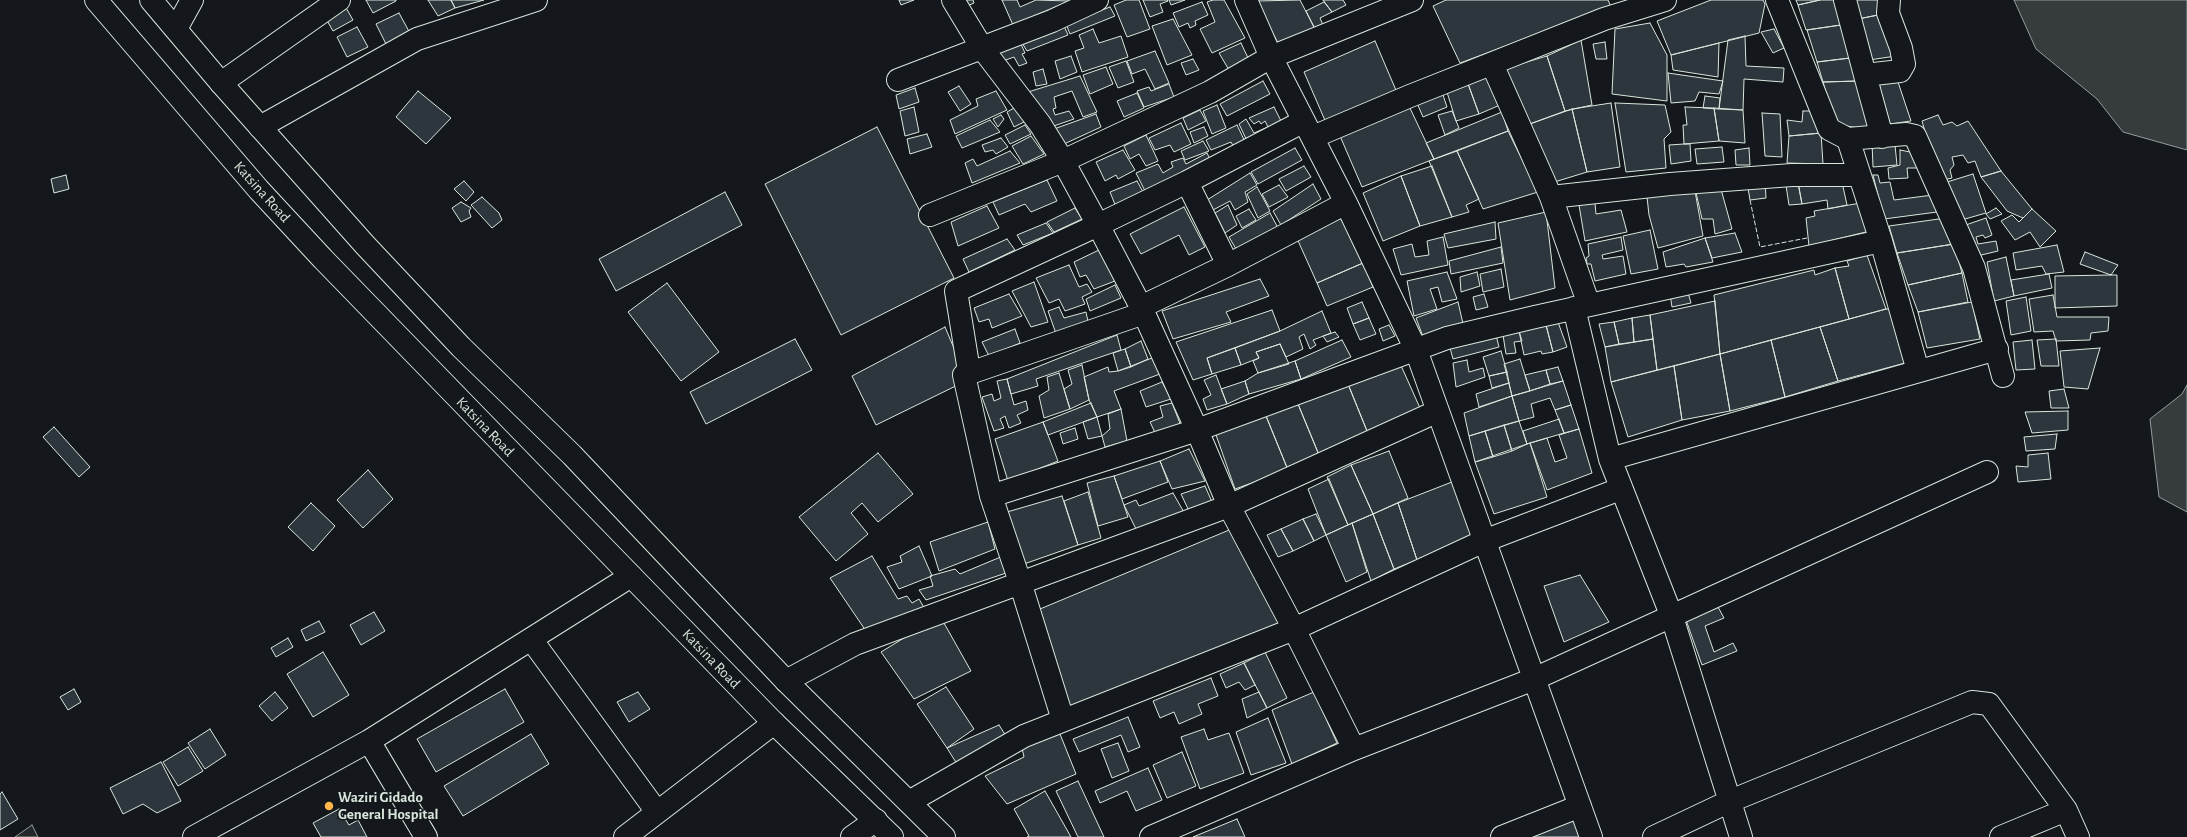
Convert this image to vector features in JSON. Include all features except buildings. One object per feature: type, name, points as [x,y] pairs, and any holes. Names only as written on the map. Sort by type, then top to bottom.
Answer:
[{"type":"main road","name":"Katsina Road","points":[[96,0],[259,190],[323,260],[774,723],[892,837]]},
{"type":"main road","points":[[151,0],[221,83],[365,245],[456,341],[572,455],[786,681],[944,837]]},
{"type":"main road","points":[[176,29],[192,0]]},
{"type":"main road","points":[[221,83],[339,0]]},
{"type":"main road","points":[[260,127],[417,40],[536,0]]},
{"type":"main road","points":[[953,0],[982,48],[1040,124],[1063,161],[1098,225],[1143,310],[1197,430],[1229,506],[1354,749]]},
{"type":"main road","points":[[898,80],[1052,21],[1096,0]]},
{"type":"main road","points":[[1246,0],[1271,57],[1346,203],[1416,350],[1591,837]]},
{"type":"main road","points":[[930,215],[1063,161],[1210,92],[1271,57],[1412,0]]},
{"type":"main road","points":[[964,375],[969,371],[956,291],[1187,182],[1308,129],[1492,64],[1604,19],[1665,0]]},
{"type":"main road","points":[[1777,0],[1829,129],[1848,139],[1906,134],[1914,136],[1974,268],[2003,376]]},
{"type":"main road","points":[[1845,0],[1882,137]]},
{"type":"main road","points":[[1865,75],[1900,71],[1904,64],[1901,48],[1888,13],[1889,0]]},
{"type":"main road","points":[[1492,64],[1552,196],[1582,306],[1610,460],[1620,490],[1672,617],[1728,802],[1741,837]]},
{"type":"main road","points":[[1848,139],[1881,241],[1918,371]]},
{"type":"main road","points":[[1552,196],[1670,184],[1792,175],[1860,175]]},
{"type":"main road","points":[[1187,182],[1228,265]]},
{"type":"main road","points":[[964,375],[1143,310],[1346,203]]},
{"type":"main road","points":[[991,496],[1197,430],[1447,338],[1582,306],[1881,241]]},
{"type":"main road","points":[[1610,460],[1918,371],[1997,350]]},
{"type":"main road","points":[[964,375],[991,496],[1020,582],[1063,720]]},
{"type":"main road","points":[[786,681],[855,644],[1229,506],[1438,411]]},
{"type":"main road","points":[[1151,837],[1354,749],[1534,679],[1987,472]]},
{"type":"main road","points":[[909,802],[1024,736],[1294,630],[1484,541],[1620,490]]},
{"type":"main road","points":[[194,837],[369,741],[631,576]]},
{"type":"main road","points":[[531,639],[657,812]]},
{"type":"main road","points":[[1654,837],[1728,802],[1972,702],[1988,704],[2066,810],[2078,837]]},
{"type":"main road","points":[[625,837],[774,723]]},
{"type":"main road","points":[[369,741],[426,837]]},
{"type":"main road","points":[[1502,837],[1580,806]]},
{"type":"main road","points":[[2001,837],[2066,810]]},
{"type":"main road","points":[[852,837],[876,820]]},
{"type":"shaded area","points":[[2014,0],[2187,0],[2187,150],[2123,132],[2097,99],[2036,49]]},
{"type":"shaded area","points":[[2187,385],[2187,512],[2159,497],[2150,419],[2182,394]]},
{"type":"shaded area","points":[[32,825],[38,837],[15,837]]},
{"type":"fence","points":[[1750,200],[1760,247],[1807,238]]},
{"type":"place","name":"Waziri Gidado General Hospital","points":[[329,806]]}]
